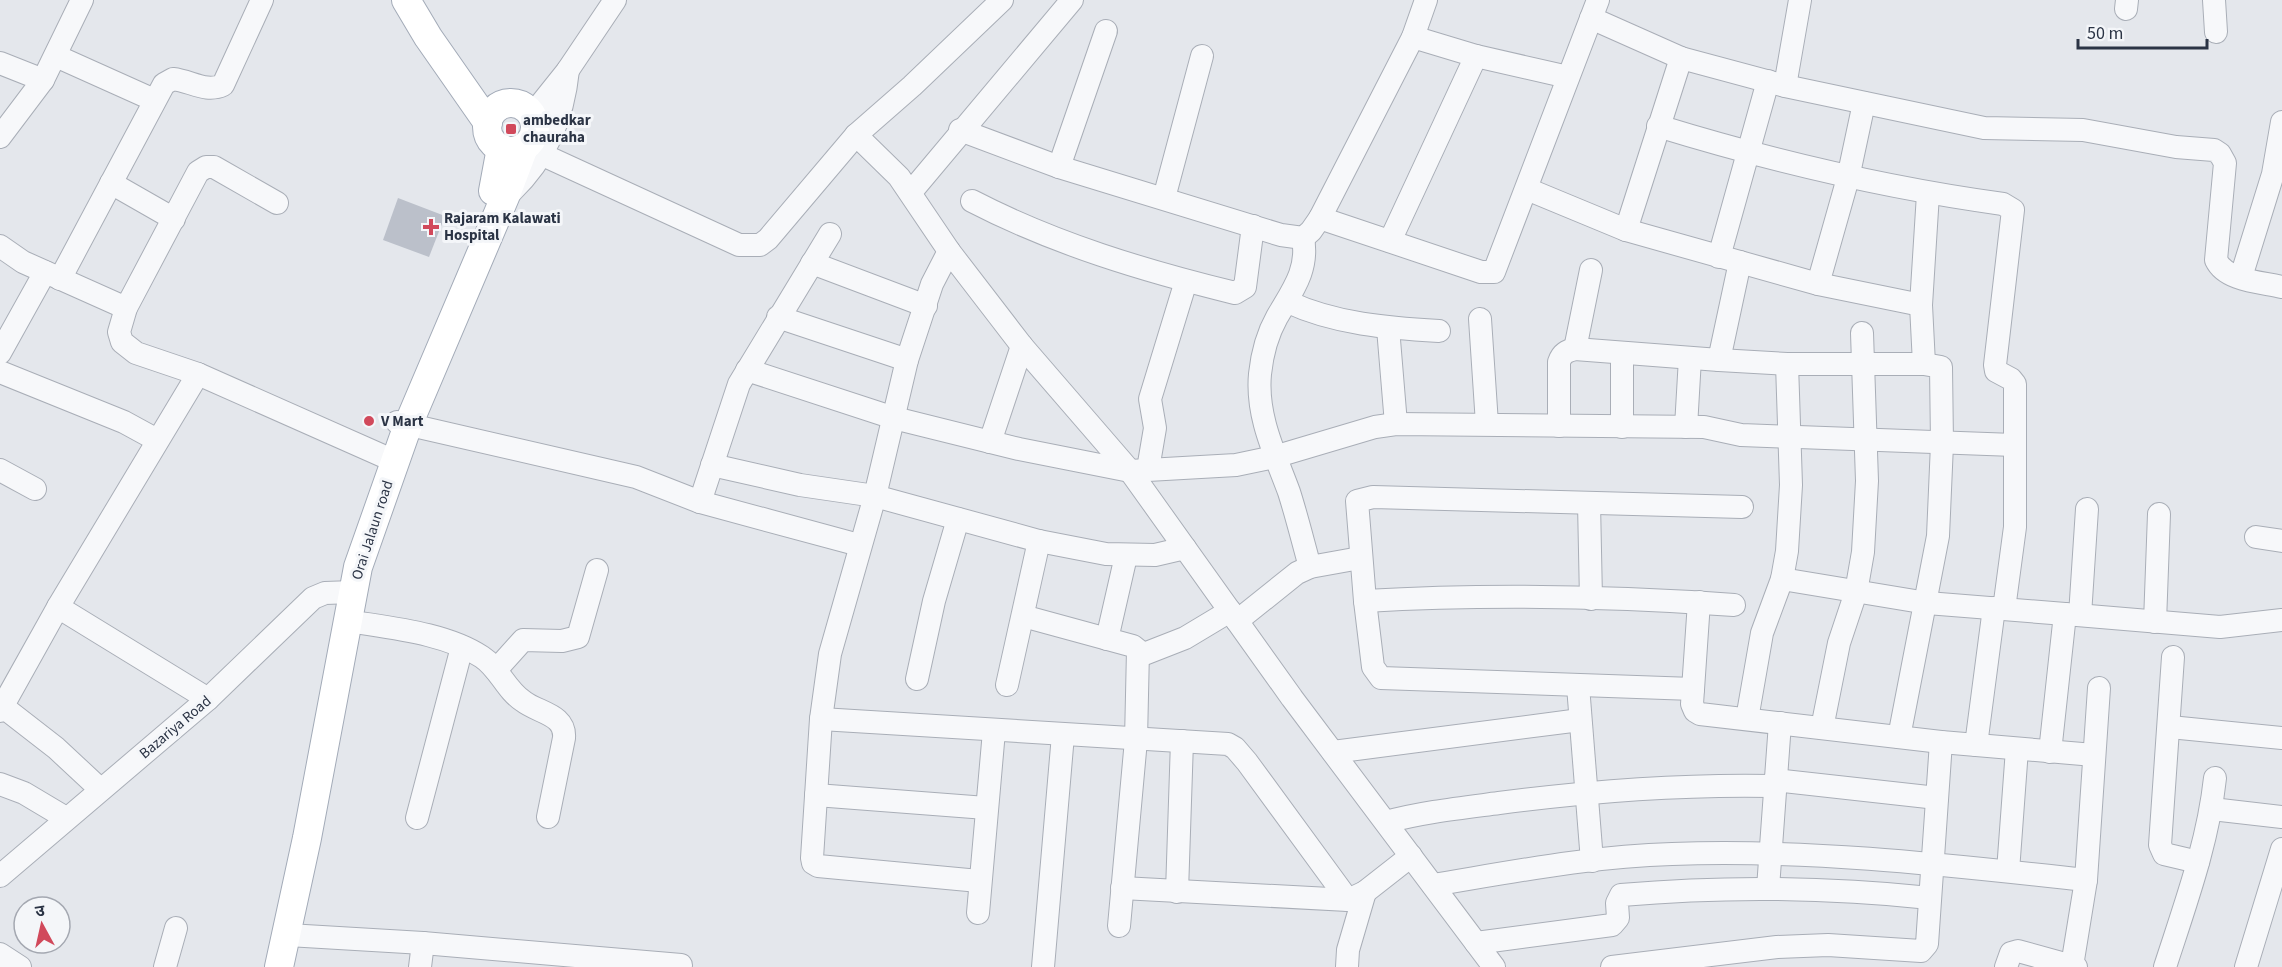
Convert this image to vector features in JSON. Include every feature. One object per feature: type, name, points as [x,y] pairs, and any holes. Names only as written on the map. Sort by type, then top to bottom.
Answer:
[{"type":"main road","points":[[406,0],[493,114]]},
{"type":"main road","points":[[265,967],[348,592],[382,456],[402,424],[496,182],[522,150],[490,138],[493,114],[422,0]]},
{"type":"main road","points":[[493,114],[513,103],[527,109],[532,115]]},
{"type":"main road","name":"Orai Jalaun road","points":[[279,967],[288,935],[348,621],[348,592],[370,532],[402,424],[506,197],[522,150],[533,136],[532,115]]},
{"type":"street","points":[[0,137],[43,80],[82,0]]},
{"type":"street","points":[[0,353],[53,276],[111,183],[164,84],[173,79],[205,88],[215,89],[223,85],[262,0]]},
{"type":"street","points":[[532,115],[568,70],[615,0]]},
{"type":"street","points":[[568,70],[565,96],[522,150],[696,228],[749,247],[760,245],[768,239],[856,135],[912,86],[1002,0]]},
{"type":"street","points":[[911,192],[960,130],[1072,0]]},
{"type":"street","points":[[960,130],[1059,167],[1281,236],[1303,238],[1320,218],[1413,37],[1426,0]]},
{"type":"street","points":[[1719,360],[1730,260],[1748,152],[1777,84],[1800,0]]},
{"type":"street","points":[[2214,0],[2216,32]]},
{"type":"street","points":[[1320,218],[1481,272],[1494,272],[1595,9],[1681,58],[1777,84],[1984,128],[2083,130],[2176,147],[2214,150],[2220,154],[2224,163],[2216,260],[2220,268],[2241,277],[2282,286]]},
{"type":"street","points":[[1059,167],[1106,31]]},
{"type":"street","points":[[1413,37],[1476,56],[1568,77]]},
{"type":"street","points":[[56,56],[154,100]]},
{"type":"street","points":[[1164,198],[1203,56]]},
{"type":"street","points":[[1390,241],[1476,56]]},
{"type":"street","points":[[1626,230],[1681,58]]},
{"type":"street","points":[[0,63],[43,80]]},
{"type":"street","points":[[1818,284],[1848,178],[1864,103]]},
{"type":"street","points":[[2241,277],[2273,174],[2282,122]]},
{"type":"street","points":[[1658,126],[1848,178],[1928,194],[2003,204],[2013,210],[1995,365],[1996,371],[2011,379],[2014,384],[2015,527],[1976,746]]},
{"type":"street","points":[[856,135],[911,192],[950,251],[1023,345],[1139,470],[1185,548],[1233,616],[1494,967]]},
{"type":"street","points":[[277,203],[214,167],[206,167],[198,172],[126,308],[119,332],[126,348],[198,374],[382,456]]},
{"type":"street","points":[[111,183],[174,219]]},
{"type":"street","points":[[1527,189],[1626,230],[1818,284],[1921,305]]},
{"type":"street","points":[[1924,364],[1921,305],[1928,194]]},
{"type":"street","points":[[972,201],[1015,223],[1056,239],[1186,281],[1240,291],[1245,287],[1253,226]]},
{"type":"street","points":[[700,502],[739,384],[830,234]]},
{"type":"street","points":[[1303,238],[1305,259],[1299,281],[1277,318],[1266,343],[1260,372],[1259,394],[1274,457],[1291,500],[1310,567]]},
{"type":"street","points":[[0,246],[53,276],[126,308]]},
{"type":"street","points":[[950,251],[932,284],[907,360],[875,496],[830,654],[821,719],[812,858],[813,863],[818,866],[980,880]]},
{"type":"street","points":[[812,263],[926,306]]},
{"type":"street","points":[[1575,349],[1591,270]]},
{"type":"street","points":[[1139,470],[1155,428],[1150,399],[1186,281]]},
{"type":"street","points":[[1288,302],[1308,312],[1388,328],[1439,331]]},
{"type":"street","points":[[778,317],[907,360]]},
{"type":"street","points":[[1480,319],[1486,424]]},
{"type":"street","points":[[1388,328],[1396,424]]},
{"type":"street","points":[[1822,728],[1839,644],[1856,592],[1865,518],[1867,481],[1862,333]]},
{"type":"street","points":[[990,442],[1023,345]]},
{"type":"street","points":[[1559,426],[1559,362],[1561,355],[1575,349],[1787,364],[1924,364],[1941,368],[1942,444],[1938,536],[1927,603],[1899,737]]},
{"type":"street","points":[[1622,352],[1622,427]]},
{"type":"street","points":[[1686,427],[1690,358]]},
{"type":"street","points":[[1747,719],[1762,633],[1782,579],[1790,516],[1787,364]]},
{"type":"street","points":[[747,370],[894,418],[990,442],[1139,470],[1236,465],[1274,457],[1375,427],[1396,424],[1716,428],[1741,435],[2014,445]]},
{"type":"street","points":[[0,372],[124,422],[158,440]]},
{"type":"street","points":[[100,789],[56,748],[1,709],[58,607],[198,374]]},
{"type":"street","points":[[402,424],[616,472],[700,502],[860,545]]},
{"type":"street","points":[[712,465],[800,485],[875,496],[1039,541],[1126,556],[1155,555],[1185,548]]},
{"type":"street","points":[[0,470],[35,489]]},
{"type":"street","points":[[1693,689],[1381,678],[1373,667],[1360,558],[1357,501],[1362,498],[1742,507]]},
{"type":"street","points":[[1589,502],[1591,599]]},
{"type":"street","points":[[2050,752],[2087,509]]},
{"type":"street","points":[[2155,622],[2159,514]]},
{"type":"street","points":[[917,679],[934,601],[958,519]]},
{"type":"street","points":[[2256,537],[2282,541]]},
{"type":"street","points":[[1008,685],[1039,541]]},
{"type":"street","points":[[1107,639],[1126,556]]},
{"type":"street","points":[[1139,656],[1233,616],[1297,573],[1310,567],[1360,558]]},
{"type":"street","points":[[496,670],[523,640],[562,641],[578,637],[597,570]]},
{"type":"street","points":[[1782,579],[1927,603],[2155,622],[2220,627],[2282,620]]},
{"type":"street","name":"Bazariya Road","points":[[0,876],[208,699],[313,598],[325,593],[348,592]]},
{"type":"street","points":[[1365,601],[1434,597],[1591,599],[1734,605]]},
{"type":"street","points":[[1699,602],[1693,689],[1695,711],[1976,746],[2094,755]]},
{"type":"street","points":[[58,607],[208,699]]},
{"type":"street","points":[[1023,616],[1133,646],[1139,656],[1136,740],[1119,926]]},
{"type":"street","points":[[348,621],[420,633],[462,647],[483,657],[522,701],[561,722],[565,729],[548,817]]},
{"type":"street","points":[[417,818],[462,647]]},
{"type":"street","points":[[2173,657],[2170,727],[2160,845],[2164,854],[2198,862]]},
{"type":"street","points":[[1578,686],[1592,861]]},
{"type":"street","points":[[2006,967],[2011,953],[2018,951],[2074,966],[2086,880],[2099,688]]},
{"type":"street","points":[[821,719],[1136,740],[1221,743],[1236,748],[1356,896],[1347,967]]},
{"type":"street","points":[[1333,752],[1580,720]]},
{"type":"street","points":[[1768,888],[1780,723]]},
{"type":"street","points":[[2170,727],[2282,738]]},
{"type":"street","points":[[978,913],[994,731]]},
{"type":"street","points":[[1043,967],[1063,735]]},
{"type":"street","points":[[1177,892],[1182,741]]},
{"type":"street","points":[[1626,966],[1728,951],[1914,959],[1927,944],[1941,742]]},
{"type":"street","points":[[2008,872],[2017,749]]},
{"type":"street","points":[[2165,967],[2198,862],[2212,809],[2215,778]]},
{"type":"street","points":[[1386,822],[1433,812],[1586,791],[1713,785],[1775,783],[1937,798]]},
{"type":"street","points":[[0,784],[24,793],[66,818]]},
{"type":"street","points":[[816,795],[986,808]]},
{"type":"street","points":[[2212,809],[2282,817]]},
{"type":"street","points":[[2246,967],[2282,849]]},
{"type":"street","points":[[1433,885],[1592,861],[1670,854],[1770,852],[1932,864],[2086,880]]},
{"type":"street","points":[[1122,888],[1177,892],[1356,896],[1412,856]]},
{"type":"street","points":[[1476,943],[1612,925],[1618,918],[1617,903],[1621,894],[1768,888],[1881,893],[1930,898]]},
{"type":"street","points":[[165,967],[176,928]]},
{"type":"street","points":[[288,935],[423,943],[681,965]]},
{"type":"street","points":[[420,967],[423,943]]},
{"type":"street","points":[[0,954],[20,967]]},
{"type":"building","points":[[398,198],[445,216],[429,257],[383,240]]},
{"type":"place","name":"ambedkar chauraha","points":[[511,129]]},
{"type":"place","name":"Rajaram Kalawati Hospital","points":[[431,227]]},
{"type":"place","name":"V Mart","points":[[369,421]]}]
